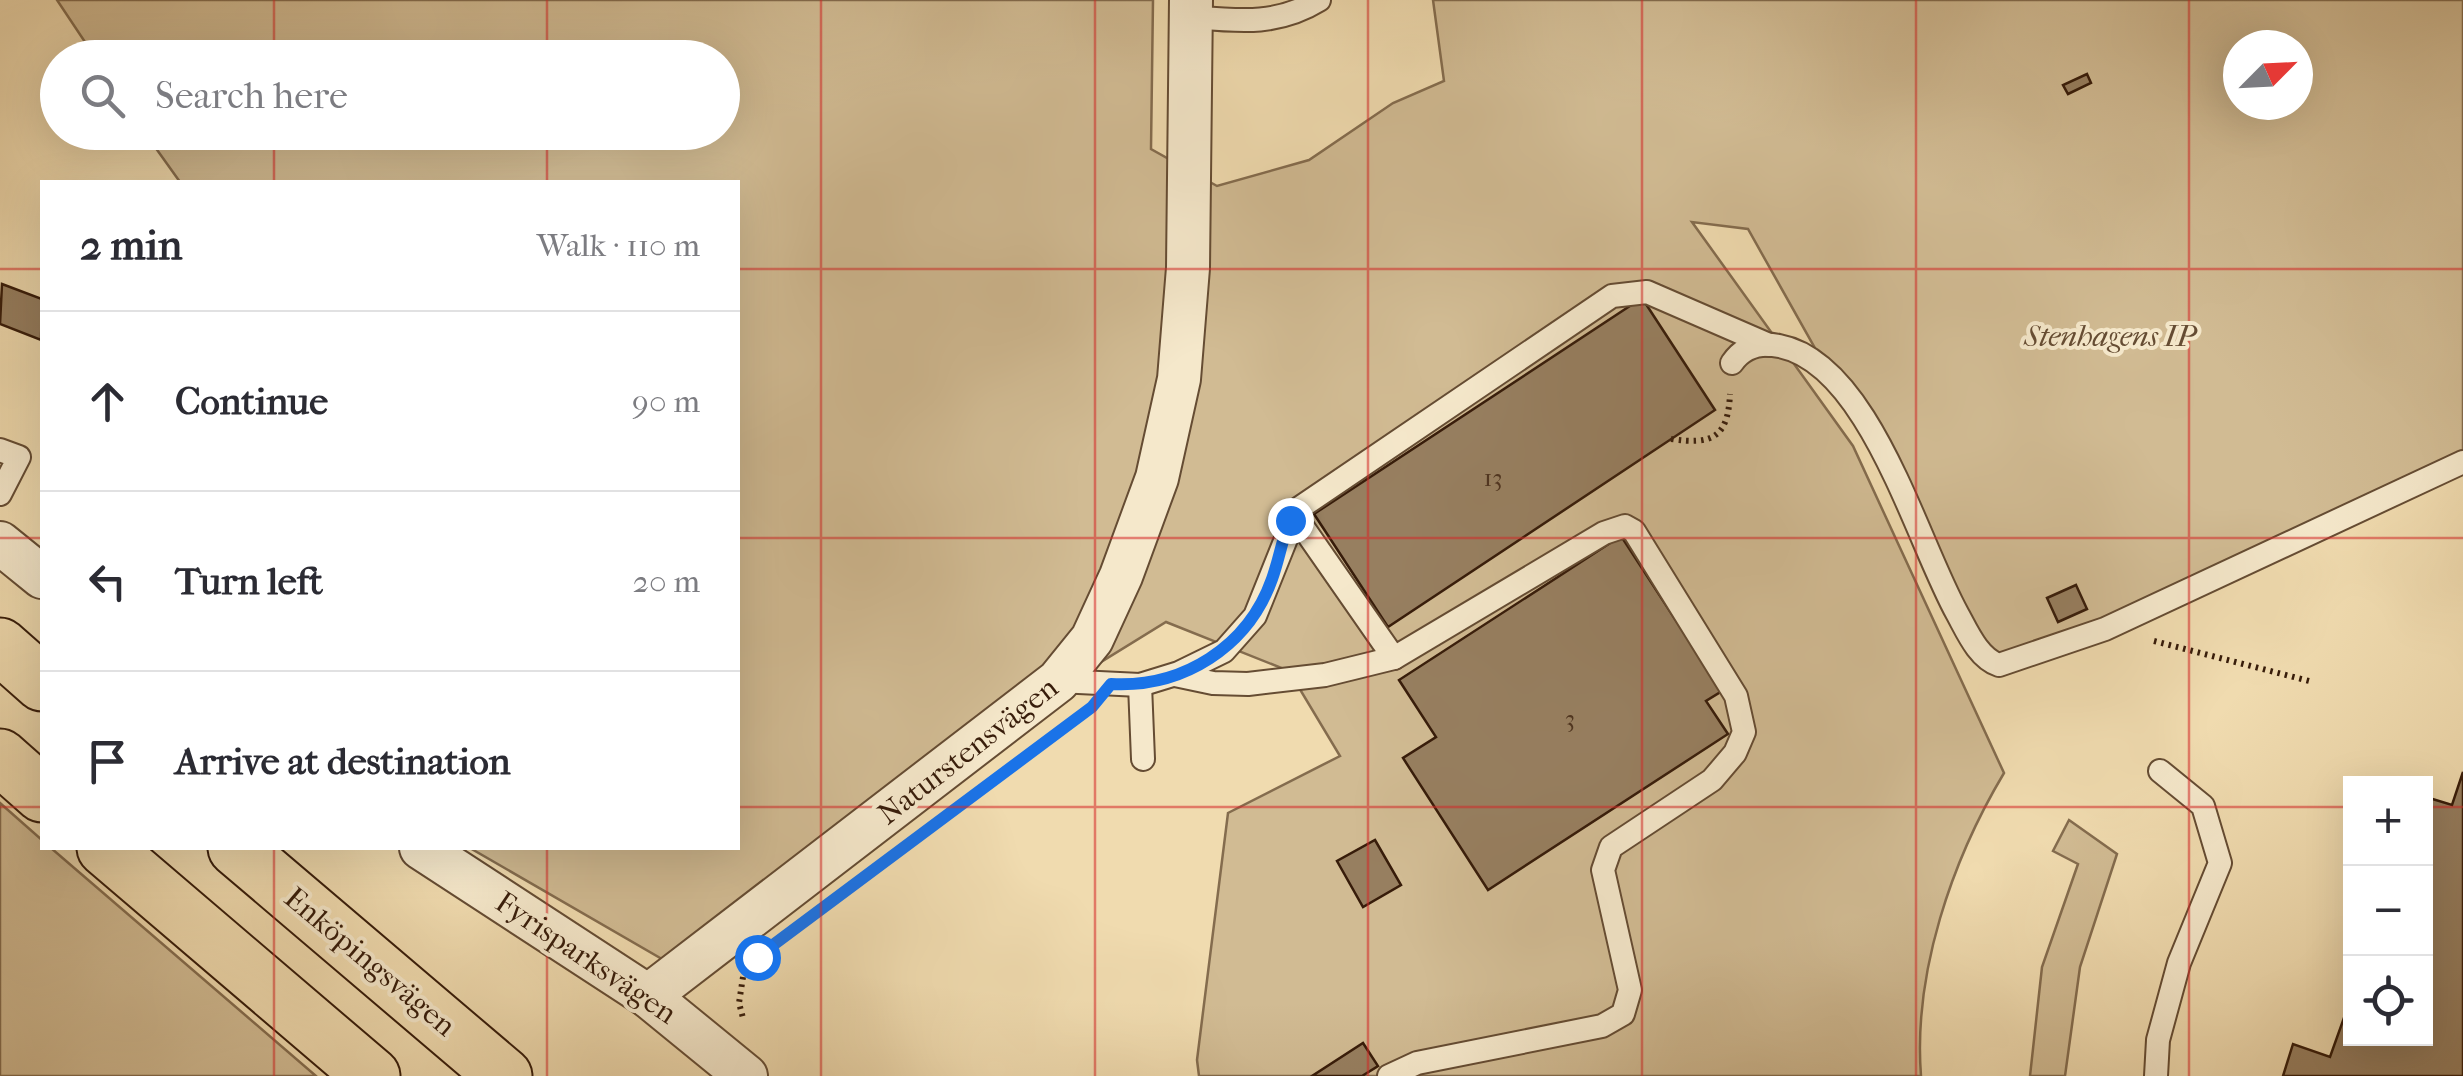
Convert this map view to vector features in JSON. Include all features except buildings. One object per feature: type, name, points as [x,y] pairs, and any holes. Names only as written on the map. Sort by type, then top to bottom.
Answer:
[{"type":"main road","points":[[0,646],[40,681]]},
{"type":"main road","points":[[0,757],[40,792]]},
{"type":"main road","points":[[107,850],[372,1076]]},
{"type":"main road","name":"Enköpingsvägen","points":[[238,850],[504,1076]]},
{"type":"street","name":"Naturstensvägen","points":[[648,996],[1058,682],[1092,639],[1121,576],[1157,478],[1179,378],[1188,268],[1191,9]]},
{"type":"street","points":[[0,543],[40,574]]},
{"type":"street","name":"Fyrisparksvägen","points":[[424,850],[648,996],[733,1065]]},
{"type":"lane","points":[[1191,9],[1264,22],[1286,17],[1319,0]]},
{"type":"lane","points":[[1058,682],[1140,685],[1224,651],[1248,627],[1272,579],[1293,514],[1612,296],[1647,292],[1769,345],[1814,360],[1850,392],[1939,581],[1970,638],[1992,663],[2016,662],[2106,629],[2463,462]]},
{"type":"lane","points":[[1732,362],[1740,351],[1769,345]]},
{"type":"lane","points":[[0,450],[19,457],[0,494]]},
{"type":"lane","points":[[1293,514],[1394,658]]},
{"type":"lane","points":[[1175,674],[1213,684],[1248,684],[1325,674],[1394,658],[1604,532],[1625,526],[1634,531],[1736,696],[1744,732],[1736,752],[1712,780],[1610,847],[1603,870],[1630,990],[1623,1014],[1602,1026],[1416,1062],[1389,1076]]},
{"type":"lane","points":[[1140,685],[1143,759]]},
{"type":"lane","points":[[2156,1076],[2158,1040],[2178,962],[2220,863],[2203,806],[2160,771]]},
{"type":"path","points":[[1672,439],[1698,443],[1720,432],[1730,414],[1732,362]]},
{"type":"path","points":[[2106,629],[2312,682]]},
{"type":"path","points":[[733,1065],[750,1028],[741,1013],[739,993],[750,964]]},
{"type":"green space","name":"Stenhagens IP","points":[[57,0],[1153,0],[1151,149],[1217,186],[1309,160],[1393,103],[1444,81],[1433,0],[2463,0],[2463,469],[2106,629],[1992,663],[1748,229],[1692,222],[1853,446],[2004,773],[1968,843],[1940,919],[1923,997],[1921,1076],[1199,1076],[1197,1060],[1228,813],[1340,756],[1289,671],[1166,622],[957,751],[662,959],[473,850],[740,850],[740,180],[179,180],[157,150],[740,150],[740,40],[84,40]]},
{"type":"green space","points":[[0,803],[40,838],[40,850],[53,850],[316,1076],[0,1076]]},
{"type":"green space","points":[[2069,820],[2117,854],[2080,967],[2065,1076],[2030,1076],[2042,967],[2078,864],[2053,851]]},
{"type":"route","points":[[757,957],[1092,707],[1111,684],[1155,682],[1224,651],[1256,616],[1290,520]]}]
